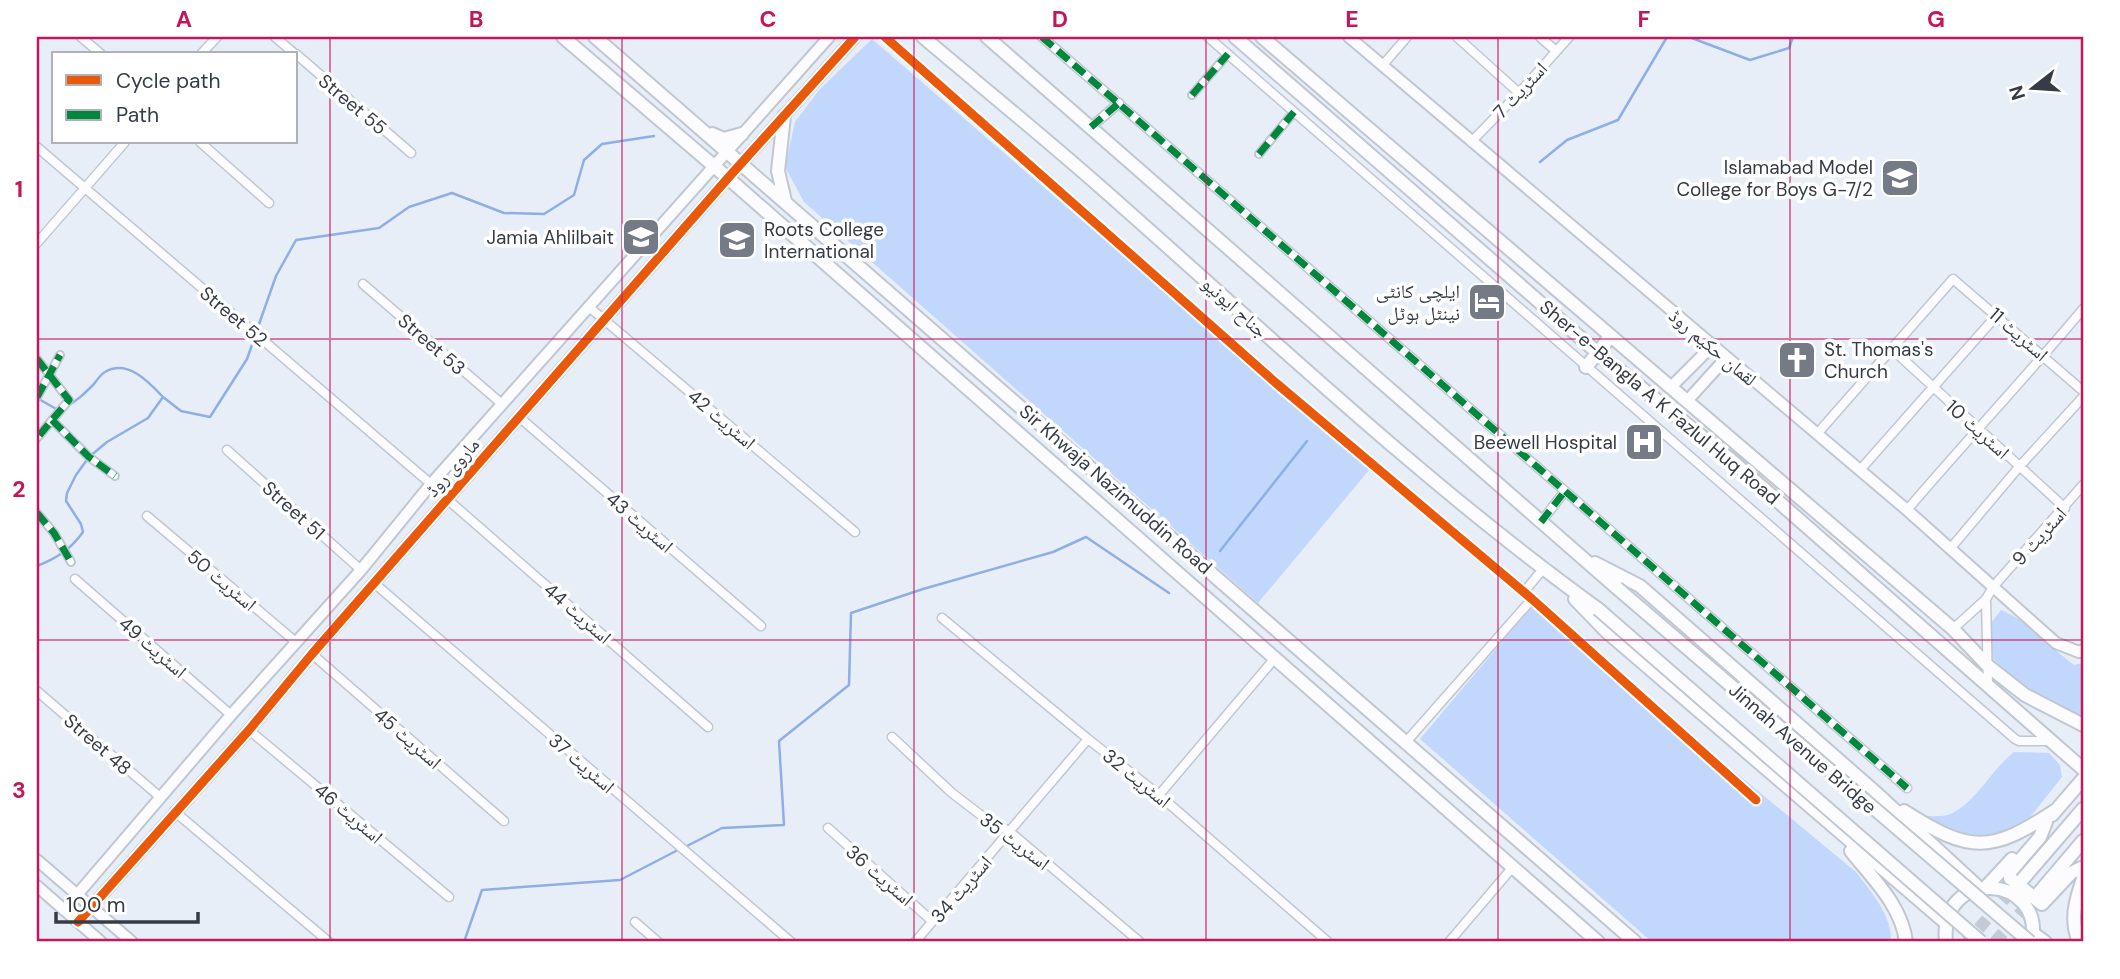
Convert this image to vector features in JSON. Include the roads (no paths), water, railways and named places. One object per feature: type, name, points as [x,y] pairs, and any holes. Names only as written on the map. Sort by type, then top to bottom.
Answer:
[{"type":"main road","name":"Sir Khwaja Nazimuddin Road","points":[[563,37],[728,177],[1598,942]]},
{"type":"main road","name":"Sir Khwaja Nazimuddin Road","points":[[595,37],[1636,942]]},
{"type":"main road","name":"جناح ایونیو","points":[[923,37],[1095,182],[1410,459],[1547,572]]},
{"type":"main road","points":[[987,37],[1576,554],[1640,586],[1982,888],[1999,888],[2022,901],[2030,913],[2033,936]]},
{"type":"main road","name":"Sher-e-Bangla A K Fazlul Huq Road","points":[[1235,37],[1598,353],[1731,460],[2083,769]]},
{"type":"main road","name":"Sher-e-Bangla A K Fazlul Huq Road","points":[[1262,37],[1953,629],[1988,666],[2025,695],[2083,725]]},
{"type":"main road","points":[[785,116],[778,171],[785,201]]},
{"type":"main road","points":[[702,130],[724,139],[742,134]]},
{"type":"main road","points":[[1586,367],[1610,337]]},
{"type":"main road","name":"Jinnah Avenue Bridge","points":[[1576,554],[2033,936],[2045,942]]},
{"type":"main road","points":[[1547,572],[1607,632],[1836,831],[1946,932]]},
{"type":"main road","name":"Jinnah Avenue Bridge","points":[[1547,572],[1598,609],[1981,942]]},
{"type":"main road","points":[[1934,942],[1946,932],[1950,911],[1957,901],[1982,888],[2083,779]]},
{"type":"main road","points":[[1875,792],[1920,821],[1955,838],[1973,843],[2004,840],[2028,829],[2056,810]]},
{"type":"main road","points":[[1459,821],[1473,801]]},
{"type":"main road","points":[[2022,880],[2083,809]]},
{"type":"main road","points":[[2046,822],[2039,837],[2010,872],[2010,878],[2042,904],[2071,873],[2082,871]]},
{"type":"main road","points":[[1836,831],[1895,907],[1906,942]]},
{"type":"main road","points":[[2038,894],[2083,841]]},
{"type":"main road","points":[[2033,936],[2082,871]]},
{"type":"main road","points":[[2079,942],[2074,930],[2073,914],[2082,871]]},
{"type":"street","points":[[81,37],[99,52]]},
{"type":"street","points":[[203,52],[217,37]]},
{"type":"street","name":"Street 55","points":[[275,37],[294,52]]},
{"type":"street","name":"ماروی روڈ","points":[[64,910],[360,570],[431,484],[829,37]]},
{"type":"street","name":"ماروی روڈ","points":[[78,922],[174,811],[249,730],[312,654],[728,177],[855,37]]},
{"type":"street","points":[[885,37],[1276,383],[1532,600],[1756,800]]},
{"type":"street","points":[[1042,37],[1907,788]]},
{"type":"street","points":[[1208,37],[2015,739],[2053,741]]},
{"type":"street","name":"لقمان حکیم روڈ","points":[[1349,37],[1907,510],[2056,643],[2081,651]]},
{"type":"street","points":[[1382,65],[1407,37]]},
{"type":"street","points":[[1457,37],[1519,93]]},
{"type":"street","points":[[1540,37],[1556,51]]},
{"type":"street","name":"اسٹریٹ 7","points":[[1471,142],[1569,37]]},
{"type":"street","points":[[1192,95],[1228,54]]},
{"type":"street","name":"Street 55","points":[[298,56],[411,153]]},
{"type":"street","points":[[1091,127],[1119,103]]},
{"type":"street","points":[[1259,154],[1294,112]]},
{"type":"street","points":[[37,243],[123,144]]},
{"type":"street","points":[[202,144],[269,203]]},
{"type":"street","name":"Street 52","points":[[37,147],[431,484]]},
{"type":"street","name":"اسٹریٹ 11","points":[[1892,349],[1953,279],[2083,391]]},
{"type":"street","name":"Street 53","points":[[363,284],[502,404]]},
{"type":"street","name":"اسٹریٹ 42","points":[[589,307],[855,532]]},
{"type":"street","points":[[1907,510],[1976,428],[2044,356],[2083,309]]},
{"type":"street","points":[[1860,470],[1997,315]]},
{"type":"street","points":[[1671,387],[1712,346]]},
{"type":"street","points":[[1817,434],[1892,349]]},
{"type":"street","name":"اسٹریٹ 10","points":[[1892,349],[2065,508]]},
{"type":"street","points":[[38,395],[60,355]]},
{"type":"street","points":[[1687,401],[1726,358]]},
{"type":"street","points":[[37,359],[69,400],[37,438]]},
{"type":"street","points":[[1950,549],[2083,397]]},
{"type":"street","points":[[502,404],[519,417]]},
{"type":"street","name":"اسٹریٹ 43","points":[[519,417],[761,626]]},
{"type":"street","points":[[52,420],[89,457],[115,476]]},
{"type":"street","name":"Street 51","points":[[227,450],[360,570]]},
{"type":"street","points":[[431,484],[447,499]]},
{"type":"street","name":"اسٹریٹ 9","points":[[1986,599],[1993,587],[2083,485]]},
{"type":"street","points":[[1541,522],[1565,491]]},
{"type":"street","name":"اسٹریٹ 44","points":[[447,499],[708,727]]},
{"type":"street","points":[[37,513],[54,533],[70,560]]},
{"type":"street","name":"اسٹریٹ 50","points":[[147,516],[297,643]]},
{"type":"street","points":[[360,570],[374,583]]},
{"type":"street","points":[[1524,593],[1547,572]]},
{"type":"street","name":"اسٹریٹ 49","points":[[75,579],[231,715]]},
{"type":"street","name":"اسٹریٹ 37","points":[[374,583],[791,942]]},
{"type":"street","points":[[1986,599],[1988,685]]},
{"type":"street","points":[[1953,629],[1986,599]]},
{"type":"street","points":[[1406,742],[1532,600]]},
{"type":"street","name":"اسٹریٹ 32","points":[[942,618],[1159,795],[1328,942]]},
{"type":"street","points":[[297,643],[312,654]]},
{"type":"street","name":"اسٹریٹ 45","points":[[312,654],[505,821]]},
{"type":"street","points":[[1159,795],[1275,658]]},
{"type":"street","name":"Street 48","points":[[37,691],[160,797]]},
{"type":"street","points":[[231,715],[249,730]]},
{"type":"street","name":"اسٹریٹ 46","points":[[249,730],[449,897]]},
{"type":"street","name":"اسٹریٹ 35","points":[[892,737],[952,793],[982,816],[1010,832],[1140,942]]},
{"type":"street","name":"اسٹریٹ 34","points":[[916,942],[1088,739]]},
{"type":"street","points":[[160,797],[329,942]]},
{"type":"street","name":"اسٹریٹ 36","points":[[828,828],[932,921]]},
{"type":"street","points":[[37,860],[132,942]]},
{"type":"street","points":[[1449,942],[1512,868]]},
{"type":"street","points":[[37,887],[101,942]]},
{"type":"street","points":[[635,922],[658,942]]},
{"type":"waterway","points":[[1540,162],[1567,140],[1618,120],[1667,37]]},
{"type":"waterway","points":[[1689,37],[1750,60],[1789,48],[1793,37]]},
{"type":"waterway","points":[[258,327],[276,276],[296,240],[379,228],[409,207],[452,193],[504,213],[544,214],[574,195],[584,160],[602,144],[654,136]]},
{"type":"waterway","points":[[37,566],[63,553],[83,532],[66,501],[76,475],[89,457],[107,442],[148,418],[163,397],[181,411],[210,417],[247,359],[253,342]]},
{"type":"waterway","points":[[64,408],[84,394],[104,373],[121,368],[136,374],[162,396]]},
{"type":"waterway","points":[[37,398],[58,410]]},
{"type":"waterway","points":[[1220,551],[1307,441]]},
{"type":"waterway","points":[[685,847],[722,828],[784,825],[779,741],[849,685],[851,613],[923,589],[1053,552],[1086,537],[1169,593]]},
{"type":"waterway","points":[[464,942],[482,890],[620,880],[676,851]]},
{"type":"tunnel","points":[[1967,942],[2015,887]]},
{"type":"tunnel","points":[[1995,942],[2030,902]]},
{"type":"place","name":"Islamabad Model College for Boys G-7/2","points":[[1900,178]]},
{"type":"place","name":"Jamia Ahlilbait","points":[[641,237]]},
{"type":"place","name":"Roots College International","points":[[737,240]]},
{"type":"place","name":"ایلچی کانٹی نینٹل ہوٹل","points":[[1487,302]]},
{"type":"place","name":"St. Thomas's Church","points":[[1797,360]]},
{"type":"place","name":"Beewell Hospital","points":[[1644,442]]}]
